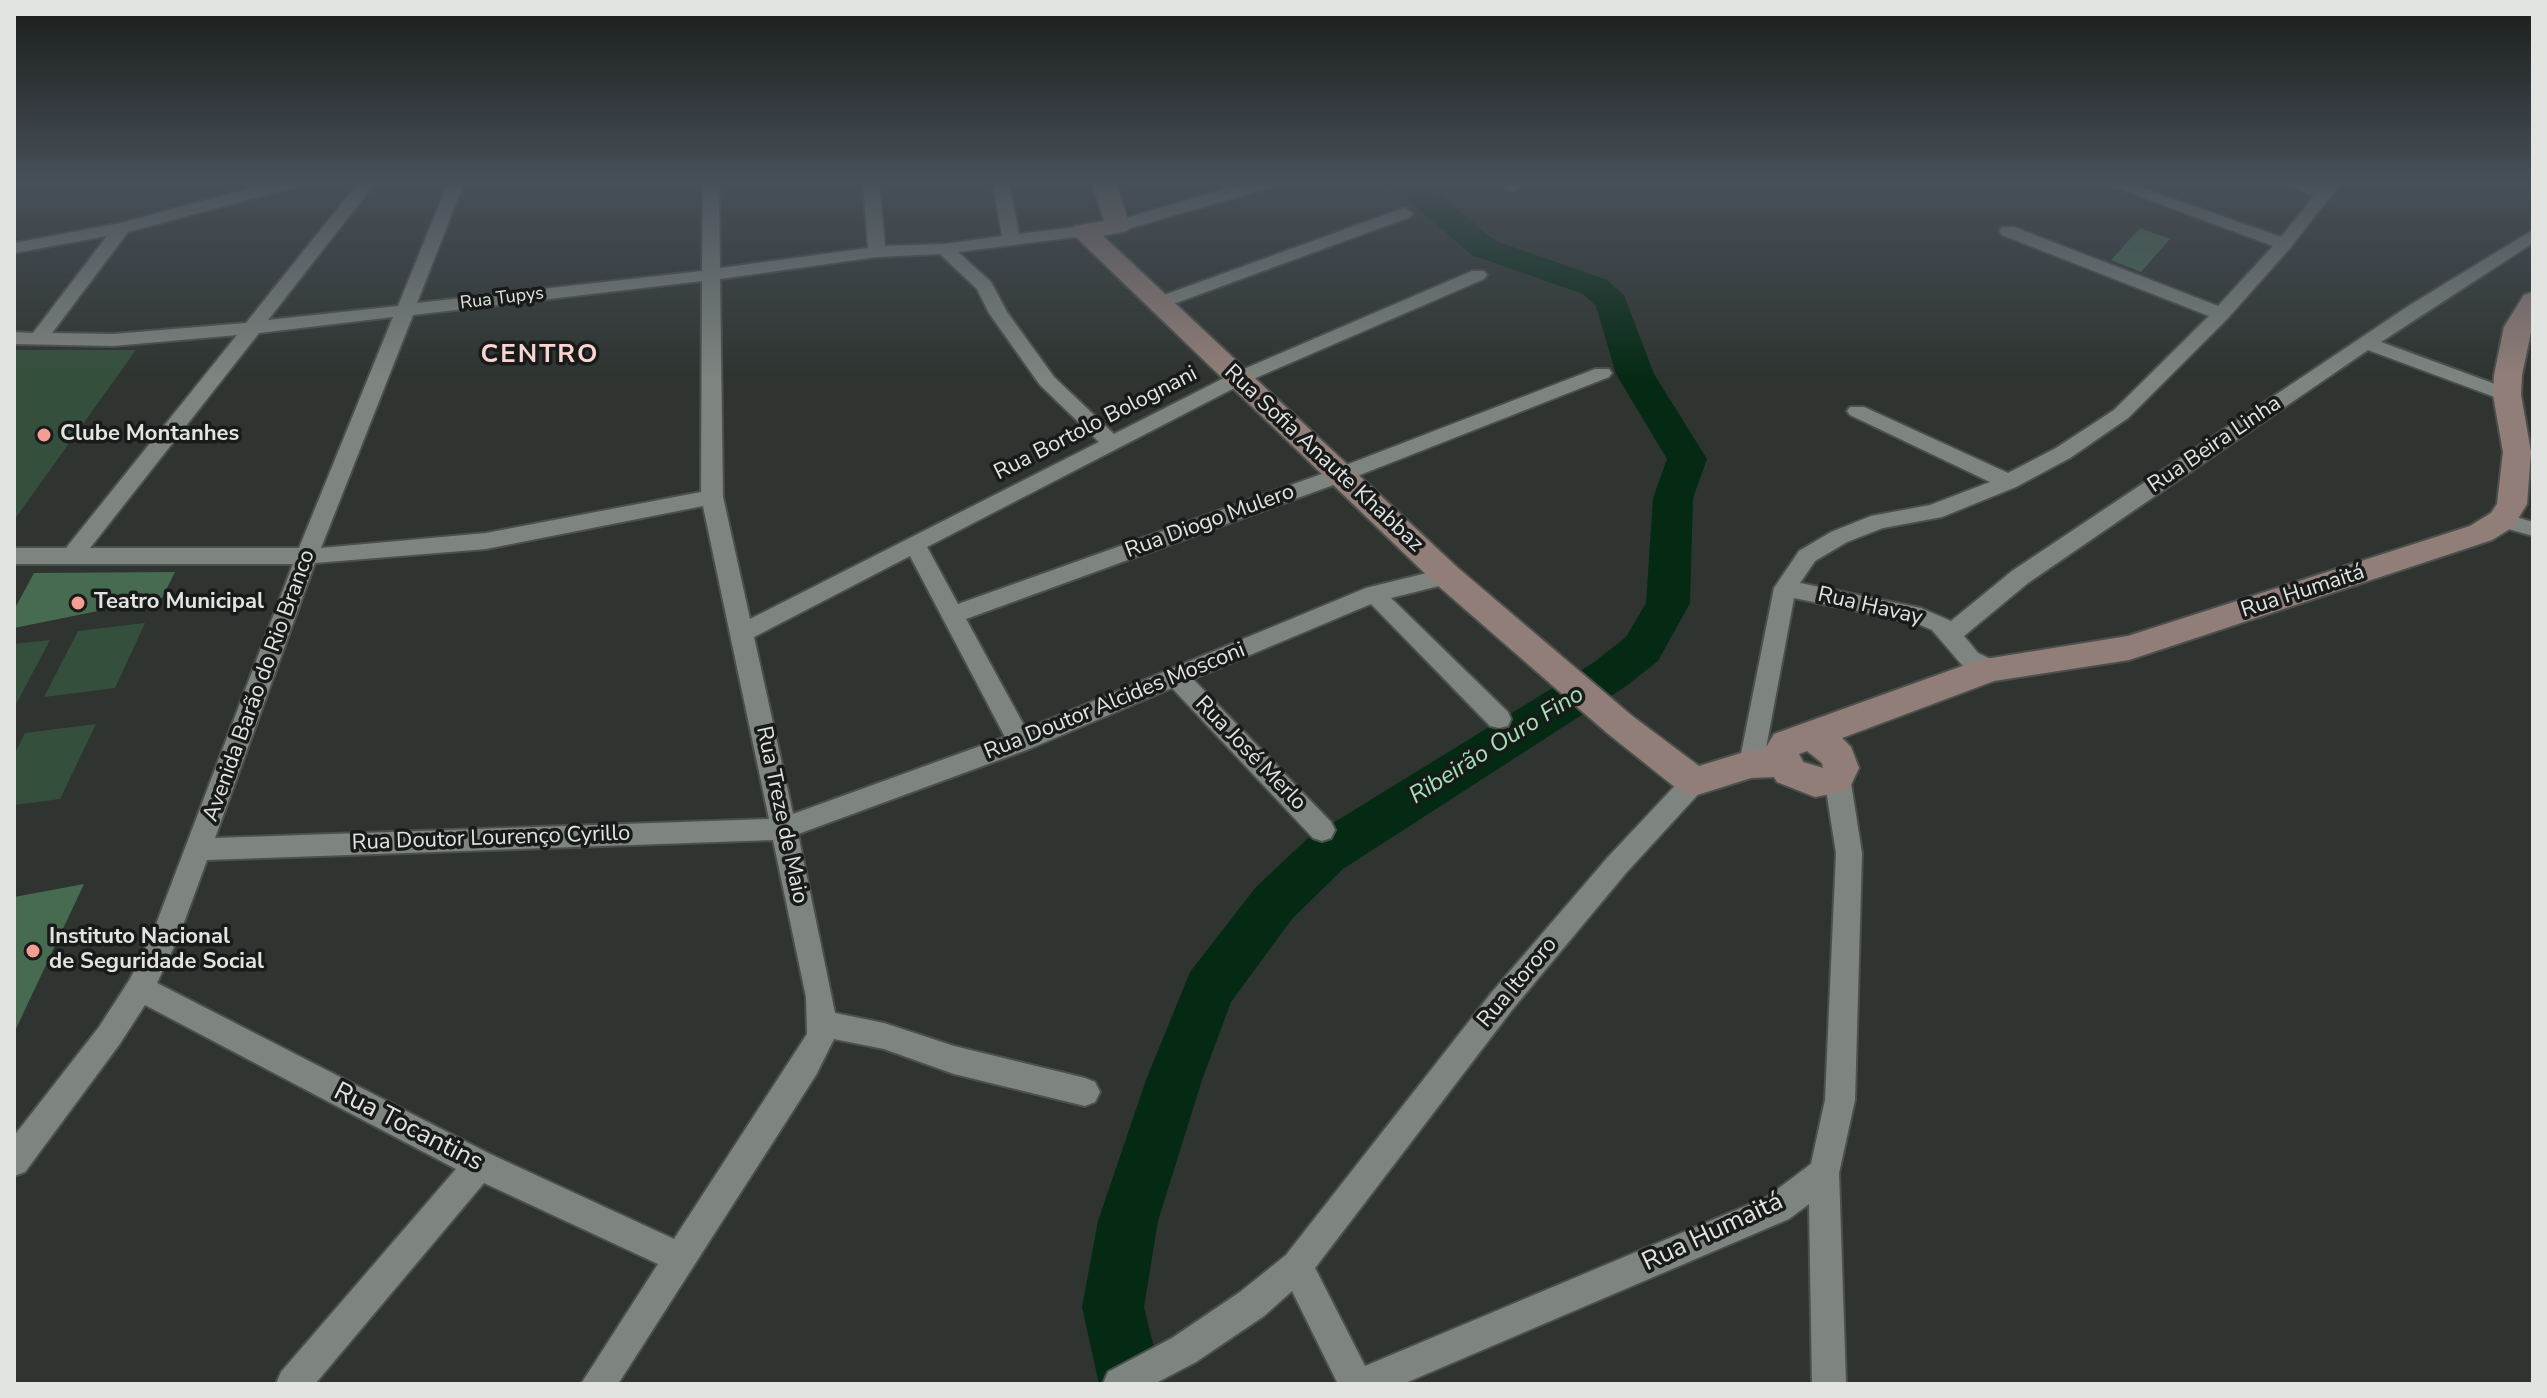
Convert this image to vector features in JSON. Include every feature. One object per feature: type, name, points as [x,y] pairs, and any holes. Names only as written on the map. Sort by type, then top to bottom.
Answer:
[{"type":"street","points":[[38,339],[107,248]]},
{"type":"street","points":[[72,556],[315,248]]},
{"type":"street","name":"Avenida Barão do Rio Branco","points":[[14,1161],[109,1036],[140,988],[199,849],[307,556],[429,248]]},
{"type":"street","name":"Rua Treze de Maio","points":[[598,1384],[806,1065],[821,1036],[820,997],[744,632],[712,497],[711,248]]},
{"type":"street","name":"Rua Tupys","points":[[14,338],[113,340],[251,328],[711,275],[877,252],[950,248]]},
{"type":"street","name":"Rua Sofia Anaute Khabbaz","points":[[1102,248],[1447,576],[1619,724],[1694,782]]},
{"type":"street","points":[[1159,303],[1308,248]]},
{"type":"street","points":[[2052,248],[2221,314]]},
{"type":"street","points":[[1879,709],[1839,772],[1828,782],[1801,780],[1767,763],[1785,588],[1807,556],[1839,537],[1879,521],[1934,512],[2009,482],[2063,453],[2121,414],[2221,314],[2280,248]]},
{"type":"street","points":[[2512,248],[2533,261]]},
{"type":"street","name":"Rua Beira Linha","points":[[1950,635],[2020,577],[2512,248]]},
{"type":"street","points":[[944,249],[985,286],[1005,324],[1047,381],[1112,443]]},
{"type":"street","name":"Rua Bortolo Bolognani","points":[[744,632],[1237,379],[1478,275]]},
{"type":"street","points":[[2533,300],[2517,327],[2507,395],[2517,452],[2512,504],[2502,520],[2533,529]]},
{"type":"street","points":[[2366,343],[2507,395]]},
{"type":"street","name":"Rua Diogo Mulero","points":[[952,615],[1340,475],[1602,373]]},
{"type":"street","points":[[1857,411],[2009,482]]},
{"type":"street","points":[[14,556],[307,556],[486,541],[712,497]]},
{"type":"street","name":"Rua Humaitá","points":[[1767,763],[1786,744],[1991,669],[2129,648],[2481,533],[2502,520]]},
{"type":"street","points":[[915,545],[1020,742]]},
{"type":"street","name":"Rua Doutor Alcides Mosconi","points":[[783,829],[1020,742],[1374,594],[1447,576]]},
{"type":"street","name":"Rua Havay","points":[[1785,588],[1921,616],[1940,624],[1950,635]]},
{"type":"street","points":[[1374,594],[1499,719]]},
{"type":"street","points":[[1950,635],[1970,659],[1991,669]]},
{"type":"street","name":"Rua José Merlo","points":[[1177,678],[1322,830]]},
{"type":"street","points":[[1807,737],[1832,748],[1839,757],[1849,853],[1840,1100],[1824,1173],[1829,1384]]},
{"type":"street","name":"Rua Itororo","points":[[1297,1266],[1502,1001],[1617,865],[1694,782],[1767,763]]},
{"type":"street","name":"Rua Doutor Lourenço Cyrillo","points":[[199,849],[783,829]]},
{"type":"street","name":"Rua Tocantins","points":[[140,988],[479,1165],[681,1258]]},
{"type":"street","points":[[822,1024],[884,1036],[954,1060],[1085,1092]]},
{"type":"street","points":[[293,1384],[479,1165]]},
{"type":"street","name":"Rua Humaitá","points":[[1363,1384],[1778,1208],[1824,1173]]},
{"type":"street","points":[[1124,1382],[1184,1350],[1252,1304],[1297,1266],[1356,1384]]},
{"type":"green space","name":"Clube Montanhes","points":[[14,350],[136,350],[14,520]]},
{"type":"green space","points":[[145,623],[115,688],[44,697],[78,631]]},
{"type":"green space","points":[[50,640],[14,708],[14,644]]},
{"type":"green space","points":[[96,724],[60,799],[14,805],[14,755],[25,733]]},
{"type":"building","points":[[2122,248],[2162,248],[2141,272],[2111,260]]},
{"type":"building","name":"Teatro Municipal","points":[[175,572],[162,598],[14,628],[14,610],[34,573]]},
{"type":"building","name":"Instituto Nacional de Seguridade Social","points":[[84,884],[14,1033],[14,897]]},
{"type":"waterway","name":"Ribeirão Ouro Fino","points":[[1131,1384],[1113,1307],[1128,1221],[1174,1080],[1209,989],[1274,903],[1325,854],[1609,675],[1642,649],[1668,603],[1673,498],[1687,459],[1635,374],[1612,302],[1595,287],[1485,248]]},
{"type":"place","name":"Clube Montanhes","points":[[44,435]]},
{"type":"place","name":"Teatro Municipal","points":[[78,603]]},
{"type":"place","name":"Instituto Nacional de Seguridade Social","points":[[33,951]]},
{"type":"district","name":"CENTRO","points":[[540,356]]}]
